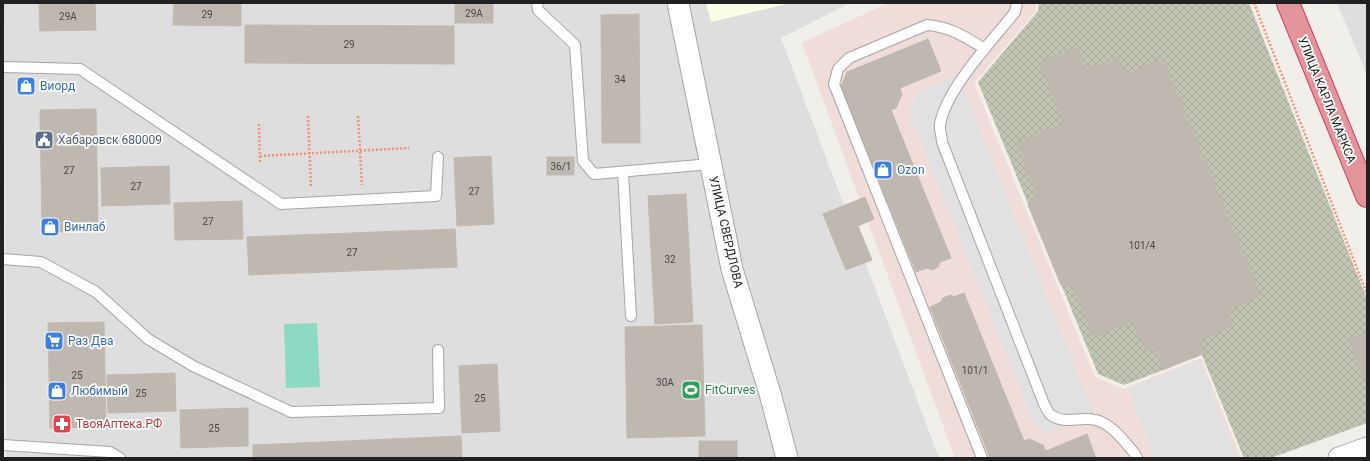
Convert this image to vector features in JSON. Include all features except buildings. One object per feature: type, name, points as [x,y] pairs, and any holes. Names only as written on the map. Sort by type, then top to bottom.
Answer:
[{"type":"highway","name":"УЛИЦА КАРЛА МАРКСА","points":[[1288,3],[1367,196]]},
{"type":"street","name":"УЛИЦА СВЕРДЛОВА","points":[[678,3],[732,269],[771,397],[787,458]]},
{"type":"street","points":[[1338,458],[1367,448]]},
{"type":"lane","points":[[537,3],[538,10],[575,45],[583,161],[594,174],[711,164]]},
{"type":"lane","points":[[1018,3],[1015,12],[957,85],[944,110],[940,126],[942,142],[1044,404],[1051,415],[1064,420],[1088,418],[1103,423],[1129,447],[1137,458]]},
{"type":"lane","points":[[982,458],[834,84],[838,69],[849,58],[927,25],[951,29],[985,49]]},
{"type":"lane","points":[[3,67],[80,69],[281,204],[436,196],[438,157]]},
{"type":"lane","points":[[623,172],[631,316]]},
{"type":"lane","points":[[3,259],[41,262],[96,292],[148,339],[193,366],[291,412],[439,408],[438,350]]},
{"type":"lane","points":[[3,445],[110,452],[120,458]]},
{"type":"path","points":[[1254,3],[1367,294]]},
{"type":"path","points":[[308,116],[312,189]]},
{"type":"path","points":[[358,116],[362,187]]},
{"type":"path","points":[[259,124],[260,164]]},
{"type":"path","points":[[260,156],[408,148]]},
{"type":"shaded area","points":[[4,3],[850,3],[781,38],[939,458],[6,458]]},
{"type":"shaded area","points":[[706,3],[791,3],[711,22]]},
{"type":"shaded area","points":[[888,3],[1036,3],[1036,11],[974,83],[1095,377],[1123,389],[1201,358],[1241,458],[955,458],[802,43]]},
{"type":"shaded area","points":[[1039,3],[1249,3],[1367,299],[1367,423],[1271,458],[1244,458],[1202,355],[1124,385],[1098,374],[978,82],[1038,11]]},
{"type":"shaded area","points":[[1337,3],[1367,3],[1367,75]]},
{"type":"shaded area","points":[[958,75],[1094,414],[1048,433],[1035,426],[909,113],[918,92]]},
{"type":"shaded area","points":[[1200,360],[1236,454],[1227,458],[1155,458],[1128,389]]},
{"type":"green space","points":[[317,323],[320,387],[286,388],[284,324]]},
{"type":"place","name":"Виорд","points":[[26,86]]},
{"type":"place","name":"Хабаровск 680009","points":[[44,140]]},
{"type":"place","name":"Ozon","points":[[883,170]]},
{"type":"place","name":"Винлаб","points":[[50,227]]},
{"type":"place","name":"Раз Два","points":[[54,341]]},
{"type":"place","name":"FitCurves","points":[[691,390]]},
{"type":"place","name":"Любимый","points":[[57,391]]},
{"type":"place","name":"ТвояАптека.РФ","points":[[62,424]]}]
